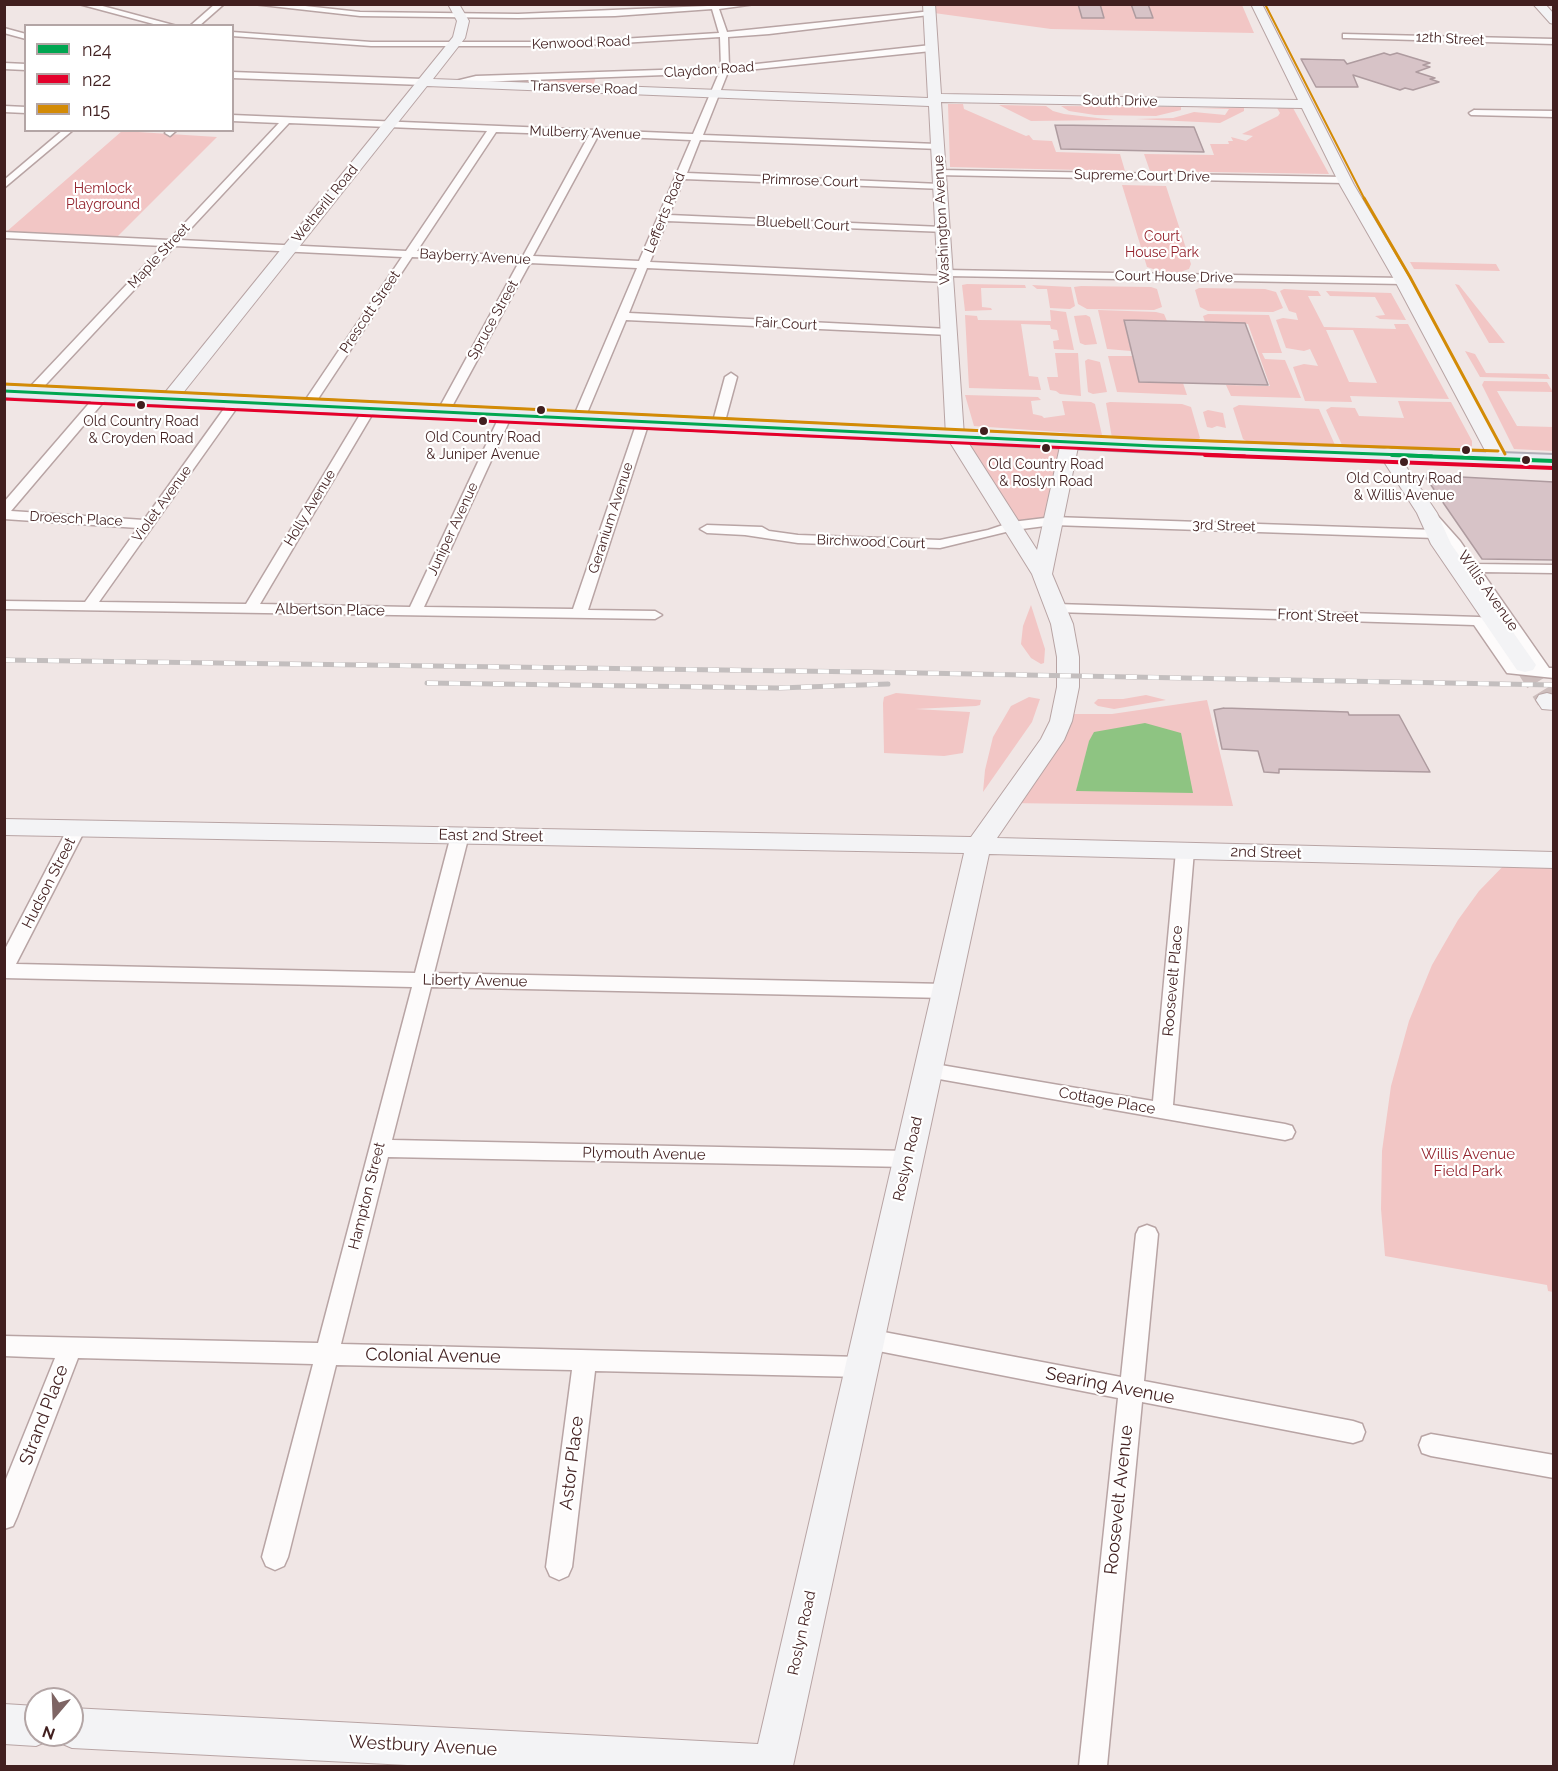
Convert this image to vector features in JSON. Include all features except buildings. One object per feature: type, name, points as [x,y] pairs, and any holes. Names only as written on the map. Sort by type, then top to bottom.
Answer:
[{"type":"main road","points":[[4,391],[1070,442],[1554,461]]},
{"type":"street","points":[[83,4],[165,24]]},
{"type":"street","points":[[196,24],[220,4]]},
{"type":"street","points":[[257,4],[349,13],[462,16],[595,14],[751,4]]},
{"type":"street","points":[[453,4],[462,16]]},
{"type":"street","points":[[1256,4],[1263,23],[1344,180],[1403,281],[1498,458]]},
{"type":"street","points":[[1538,4],[1554,21]]},
{"type":"street","name":"Lefferts Road","points":[[579,418],[725,70],[724,36],[714,6]]},
{"type":"street","name":"Kenwood Road","points":[[234,34],[343,43],[572,44],[724,36],[835,25],[929,9]]},
{"type":"street","name":"Washington Avenue","points":[[929,9],[955,436]]},
{"type":"street","name":"Wetherill Road","points":[[169,399],[453,45],[462,30],[462,16]]},
{"type":"street","points":[[4,30],[24,36]]},
{"type":"street","name":"12th Street","points":[[1346,36],[1554,42]]},
{"type":"street","name":"Claydon Road","points":[[594,83],[931,48]]},
{"type":"street","points":[[4,66],[24,67]]},
{"type":"street","name":"Transverse Road","points":[[234,75],[451,83],[594,83],[715,93],[935,100]]},
{"type":"street","name":"South Drive","points":[[935,100],[1306,104]]},
{"type":"street","points":[[4,109],[24,110]]},
{"type":"street","points":[[1474,113],[1554,114]]},
{"type":"street","name":"Mulberry Avenue","points":[[234,118],[937,147]]},
{"type":"street","name":"Maple Street","points":[[32,392],[286,121]]},
{"type":"street","name":"Prescott Street","points":[[308,405],[493,129]]},
{"type":"street","points":[[4,184],[67,132]]},
{"type":"street","name":"Spruce Street","points":[[443,412],[595,133]]},
{"type":"street","name":"Primrose Court","points":[[681,176],[939,180]]},
{"type":"street","name":"Supreme Court Drive","points":[[939,180],[1344,180]]},
{"type":"street","name":"Bluebell Court","points":[[664,218],[942,230]]},
{"type":"street","name":"Bayberry Avenue","points":[[4,235],[644,265],[945,276]]},
{"type":"street","name":"Court House Drive","points":[[945,276],[1403,281]]},
{"type":"street","name":"Fair Court","points":[[622,316],[949,332]]},
{"type":"street","points":[[718,425],[731,377]]},
{"type":"street","points":[[4,513],[102,396]]},
{"type":"street","name":"Violet Avenue","points":[[89,606],[236,402]]},
{"type":"street","name":"Holly Avenue","points":[[251,609],[370,408]]},
{"type":"street","name":"Juniper Avenue","points":[[415,611],[506,415]]},
{"type":"street","name":"Geranium Avenue","points":[[579,614],[643,422]]},
{"type":"street","name":"Roslyn Road","points":[[776,1766],[864,1353],[978,846],[1052,740],[1061,721],[1068,687],[1065,639],[1056,608],[1042,574],[955,436]]},
{"type":"street","points":[[1042,574],[1070,442]]},
{"type":"street","name":"Willis Avenue","points":[[1388,454],[1427,513],[1444,530],[1550,673]]},
{"type":"street","name":"Droesch Place","points":[[4,513],[148,524]]},
{"type":"street","name":"Willis Avenue","points":[[1427,513],[1435,534],[1525,665]]},
{"type":"street","name":"3rd Street","points":[[1012,526],[1053,521],[1435,534]]},
{"type":"street","name":"Birchwood Court","points":[[707,529],[798,539],[940,544],[992,533],[1012,526]]},
{"type":"street","points":[[1471,568],[1554,569]]},
{"type":"street","name":"Albertson Place","points":[[4,605],[655,615]]},
{"type":"street","name":"Front Street","points":[[1056,608],[1479,621],[1512,670],[1550,673]]},
{"type":"street","name":"East 2nd Street","points":[[4,827],[978,846]]},
{"type":"street","name":"Hudson Street","points":[[4,970],[77,828]]},
{"type":"street","name":"Hampton Street","points":[[275,1557],[460,835]]},
{"type":"street","name":"2nd Street","points":[[978,846],[1554,860]]},
{"type":"street","name":"Roosevelt Place","points":[[1162,1111],[1185,851]]},
{"type":"street","name":"Liberty Avenue","points":[[4,970],[946,991]]},
{"type":"street","name":"Cottage Place","points":[[929,1071],[1285,1132]]},
{"type":"street","name":"Plymouth Avenue","points":[[380,1148],[908,1159]]},
{"type":"street","name":"Roosevelt Avenue","points":[[1093,1767],[1147,1234]]},
{"type":"street","name":"Colonial Avenue","points":[[4,1346],[585,1360],[864,1353]]},
{"type":"street","name":"Strand Place","points":[[4,1517],[71,1347]]},
{"type":"street","name":"Searing Avenue","points":[[864,1353],[1130,1390],[1353,1432]]},
{"type":"street","name":"Astor Place","points":[[559,1567],[585,1360]]},
{"type":"street","points":[[1431,1445],[1554,1467]]},
{"type":"street","points":[[4,1724],[24,1725]]},
{"type":"street","name":"Westbury Avenue","points":[[84,1729],[776,1766]]},
{"type":"green space","points":[[933,5],[1242,5],[1254,33],[1051,29],[934,13]]},
{"type":"green space","points":[[596,77],[592,89],[459,81]]},
{"type":"green space","points":[[948,104],[963,104],[964,109],[1026,136],[1029,135],[1033,140],[1052,141],[1056,152],[1120,154],[1125,171],[950,167]]},
{"type":"green space","points":[[999,105],[1046,106],[1064,114],[1114,120],[1031,121]]},
{"type":"green space","points":[[1061,106],[1181,107],[1181,110],[1156,116],[1095,115],[1069,111]]},
{"type":"green space","points":[[1196,108],[1244,108],[1244,111],[1220,123],[1136,119],[1173,118],[1194,112],[1225,115],[1229,109]]},
{"type":"green space","points":[[1277,108],[1293,108],[1329,174],[1150,171],[1144,154],[1214,155],[1210,144],[1229,144],[1228,141],[1233,141],[1231,137],[1246,141],[1253,136],[1242,134],[1278,116],[1280,113]]},
{"type":"green space","name":"Hemlock Playground","points":[[121,132],[217,137],[115,239],[5,233]]},
{"type":"green space","name":"Court House Park","points":[[1122,185],[1166,186],[1191,264],[1189,269],[1177,273],[1165,273],[1147,267]]},
{"type":"green space","points":[[1410,262],[1496,264],[1500,271],[1414,269]]},
{"type":"green space","points":[[1455,284],[1459,285],[1505,343],[1489,343]]},
{"type":"green space","points":[[962,285],[1025,285],[1026,288],[981,288],[982,307],[992,310],[965,311]]},
{"type":"green space","points":[[1032,285],[1071,287],[1075,306],[1070,309],[1050,308],[1047,289],[1037,289]]},
{"type":"green space","points":[[1074,287],[1151,287],[1157,289],[1162,307],[1154,310],[1087,309],[1078,304]]},
{"type":"green space","points":[[1199,288],[1265,289],[1276,292],[1283,308],[1273,312],[1208,311],[1200,307],[1195,290]]},
{"type":"green space","points":[[1284,289],[1318,291],[1321,296],[1308,296],[1324,327],[1396,329],[1394,324],[1408,324],[1449,399],[1350,396],[1352,402],[1305,401],[1293,367],[1304,364],[1318,366],[1310,349],[1304,351],[1286,348],[1276,320],[1283,318],[1298,320],[1296,313],[1289,311],[1280,291]],"holes":[[[1326,330],[1353,330],[1377,383],[1349,382]]]},
{"type":"green space","points":[[1326,291],[1391,293],[1406,320],[1380,319],[1375,316],[1385,315],[1375,297],[1330,296]]},
{"type":"green space","points":[[1050,310],[1066,312],[1074,350],[1054,349],[1053,341],[1059,340],[1057,330],[1051,329],[1050,325],[1021,324],[1029,376],[1038,377],[1041,390],[969,388],[965,315],[977,316],[978,320],[1051,321]]},
{"type":"green space","points":[[1098,310],[1156,312],[1164,314],[1167,321],[1124,320],[1131,351],[1107,349]]},
{"type":"green space","points":[[1208,314],[1269,315],[1282,353],[1262,353],[1265,359],[1285,360],[1301,398],[1231,396],[1226,385],[1270,386],[1248,324],[1205,322],[1203,316]]},
{"type":"green space","points":[[1074,316],[1090,317],[1097,344],[1080,343]]},
{"type":"green space","points":[[1465,351],[1475,354],[1486,373],[1547,374],[1550,379],[1480,377]]},
{"type":"green space","points":[[1055,353],[1078,353],[1081,396],[1060,394],[1050,390],[1047,377],[1058,377]]},
{"type":"green space","points":[[1108,356],[1132,356],[1139,382],[1183,383],[1187,395],[1117,392]]},
{"type":"green space","points":[[1088,359],[1100,362],[1107,392],[1093,394],[1088,392],[1085,361]]},
{"type":"green space","points":[[1484,381],[1547,382],[1553,392],[1497,391],[1517,426],[1553,427],[1553,451],[1514,449],[1482,385]]},
{"type":"green space","points":[[965,395],[1038,397],[1041,400],[1031,401],[1033,414],[1044,418],[1065,415],[1062,401],[1091,402],[1095,404],[1102,435],[974,426]]},
{"type":"green space","points":[[1398,401],[1451,402],[1472,441],[1472,446],[1464,450],[1342,445],[1326,410],[1331,407],[1355,408],[1359,416],[1404,418]]},
{"type":"green space","points":[[1106,403],[1182,404],[1191,407],[1200,438],[1196,441],[1112,438]]},
{"type":"green space","points":[[1239,405],[1319,409],[1335,445],[1248,442],[1243,439],[1233,408]]},
{"type":"green space","points":[[1208,410],[1223,413],[1226,428],[1207,427],[1203,412]]},
{"type":"green space","points":[[955,436],[1070,442],[1053,521],[1012,526]]},
{"type":"green space","points":[[1031,605],[1045,649],[1044,663],[1041,664],[1031,658],[1021,644],[1023,626]]},
{"type":"green space","points":[[896,693],[981,700],[980,705],[976,706],[915,709],[970,712],[963,753],[944,756],[884,753],[884,697]]},
{"type":"green space","points":[[1146,695],[1166,700],[1114,709],[1094,703],[1098,699],[1123,699]]},
{"type":"green space","points":[[1029,697],[1040,699],[1032,722],[983,792],[985,770],[993,737],[1011,706]]},
{"type":"green space","points":[[1207,700],[1233,806],[1007,803],[1063,714],[1112,714]]},
{"type":"green space","name":"Willis Avenue Field Park","points":[[1511,858],[1553,859],[1553,1292],[1548,1291],[1547,1285],[1385,1256],[1381,1209],[1382,1151],[1391,1086],[1409,1021],[1432,965],[1458,920],[1479,891]]},
{"type":"shaded area","points":[[1145,723],[1181,733],[1193,793],[1076,791],[1089,741],[1094,732]]},
{"type":"tunnel","points":[[1525,665],[1547,700]]},
{"type":"railway","points":[[4,660],[867,672],[1554,685]]},
{"type":"railway","points":[[427,683],[779,688],[888,684]]},
{"type":"transit line","name":"n15","points":[[1265,4],[1354,181],[1410,277],[1505,454]]},
{"type":"transit line","name":"n15","points":[[4,384],[1154,439],[1498,451]]},
{"type":"transit line","name":"n24","points":[[4,391],[1154,446],[1554,461]]},
{"type":"transit line","name":"n22","points":[[4,399],[1154,453],[1554,468]]},
{"type":"place","name":"Old Country Road & Croyden Road","points":[[141,405]]},
{"type":"place","name":"Old Country Road & Juniper Avenue","points":[[483,421]]},
{"type":"place","name":"Old Country Road & Roslyn Road","points":[[1046,448]]},
{"type":"place","name":"Old Country Road & Willis Avenue","points":[[1404,462]]}]
